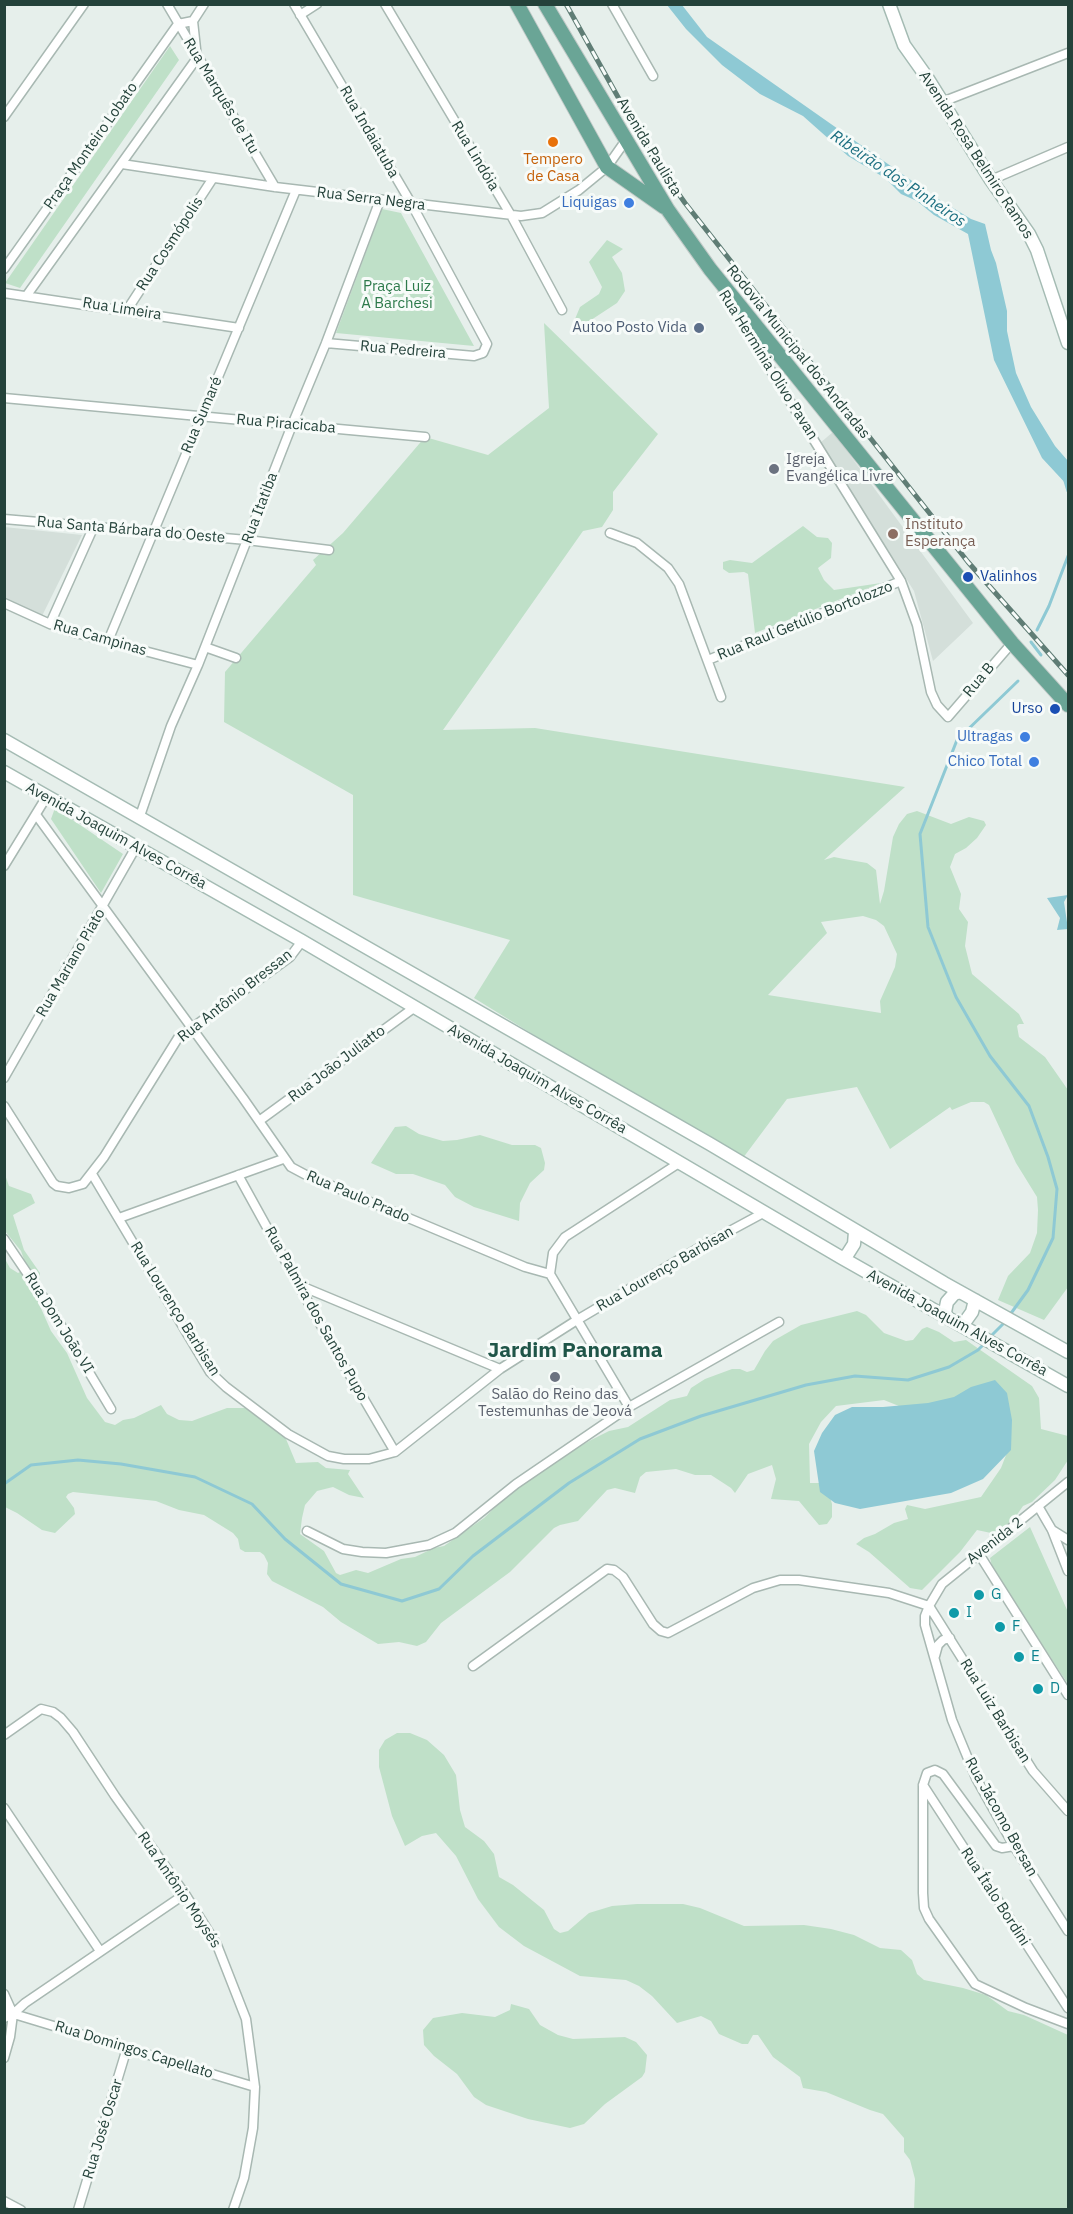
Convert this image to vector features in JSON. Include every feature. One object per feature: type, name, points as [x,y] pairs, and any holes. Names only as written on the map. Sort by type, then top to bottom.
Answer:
[{"type":"main road","name":"Avenida Paulista","points":[[517,4],[607,167],[668,210]]},
{"type":"main road","name":"Avenida Paulista","points":[[545,4],[668,210]]},
{"type":"main road","name":"Avenida Rosa Belmiro Ramos","points":[[889,4],[904,45],[1033,242],[1068,343]]},
{"type":"main road","name":"Rodovia Municipal dos Andradas","points":[[668,210],[710,269],[1012,643],[1068,705]]},
{"type":"main road","name":"Avenida Joaquim Alves Corrêa","points":[[4,740],[710,1144],[855,1232],[1068,1352]]},
{"type":"main road","name":"Avenida Joaquim Alves Corrêa","points":[[4,772],[302,941],[842,1258],[1068,1386]]},
{"type":"main road","points":[[842,1258],[854,1244],[855,1232]]},
{"type":"main road","points":[[947,1317],[945,1312],[947,1302],[954,1294],[960,1292]]},
{"type":"main road","points":[[962,1326],[972,1312],[975,1300]]},
{"type":"street","points":[[4,117],[84,4]]},
{"type":"street","name":"Rua Marquês de Itu","points":[[167,4],[275,187]]},
{"type":"street","points":[[27,295],[197,58],[193,21],[204,4]]},
{"type":"street","name":"Rua Indaiatuba","points":[[294,4],[411,203],[487,344],[480,355]]},
{"type":"street","points":[[300,15],[317,4]]},
{"type":"street","name":"Rua Lindóia","points":[[385,4],[512,217],[562,310]]},
{"type":"street","points":[[612,4],[653,76]]},
{"type":"street","points":[[178,24],[193,21]]},
{"type":"street","name":"Praça Monteiro Lobato","points":[[4,269],[178,24]]},
{"type":"street","points":[[942,102],[1068,53]]},
{"type":"street","name":"Rua Serra Negra","points":[[122,164],[296,190],[512,217],[542,213],[579,190],[607,167],[626,140]]},
{"type":"street","points":[[991,180],[1068,147]]},
{"type":"street","name":"Rua Cosmópolis","points":[[127,310],[213,178]]},
{"type":"street","name":"Rua Sumaré","points":[[108,641],[296,190]]},
{"type":"street","name":"Rua Itatiba","points":[[140,816],[171,726],[198,665],[326,343],[380,200]]},
{"type":"street","name":"Rua Hermínia Olivo Pavan","points":[[710,269],[735,315],[901,581],[917,625],[931,692],[937,705],[948,717]]},
{"type":"street","name":"Rua Limeira","points":[[4,293],[239,328]]},
{"type":"street","name":"Rua Pedreira","points":[[326,343],[480,355]]},
{"type":"street","name":"Rua Piracicaba","points":[[4,398],[425,437]]},
{"type":"street","name":"Rua Santa Bárbara do Oeste","points":[[4,519],[247,540],[329,550]]},
{"type":"street","points":[[50,624],[94,526]]},
{"type":"street","points":[[610,533],[637,543],[668,568],[678,584],[721,698]]},
{"type":"street","name":"Rua Raul Getúlio Bortolozzo","points":[[708,660],[901,581]]},
{"type":"street","name":"Rua Campinas","points":[[4,603],[76,633],[198,665]]},
{"type":"street","name":"Rua B","points":[[948,717],[1012,643]]},
{"type":"street","points":[[205,647],[236,658]]},
{"type":"street","points":[[4,866],[37,816],[47,796]]},
{"type":"street","name":"Rua Paulo Prado","points":[[37,816],[260,1121],[283,1159],[291,1167],[525,1267],[550,1274]]},
{"type":"street","name":"Rua Mariano Piato","points":[[4,1078],[136,847]]},
{"type":"street","name":"Rua Antônio Bressan","points":[[92,1174],[178,1038],[290,957],[302,941]]},
{"type":"street","name":"Rua João Juliatto","points":[[260,1121],[415,1007]]},
{"type":"street","points":[[4,1106],[57,1186],[76,1187],[83,1184],[92,1174]]},
{"type":"street","points":[[119,1218],[283,1159]]},
{"type":"street","points":[[629,1407],[550,1274],[553,1253],[565,1237],[679,1163]]},
{"type":"street","name":"Rua Lourenço Barbisan","points":[[92,1174],[216,1379],[288,1434],[328,1456],[344,1459],[369,1459],[395,1452],[500,1369],[577,1320],[702,1246],[765,1212]]},
{"type":"street","name":"Rua Palmira dos Santos Pupo","points":[[238,1175],[395,1452]]},
{"type":"street","name":"Rua Dom João VI","points":[[4,1239],[50,1308],[111,1409]]},
{"type":"street","points":[[300,1286],[500,1369]]},
{"type":"street","points":[[307,1531],[343,1549],[362,1552],[386,1553],[429,1545],[455,1533],[516,1484],[629,1407],[779,1322]]},
{"type":"street","name":"Avenida 2","points":[[929,1606],[942,1584],[1068,1482]]},
{"type":"street","points":[[1038,1506],[1052,1530],[1068,1571]]},
{"type":"street","points":[[1052,1530],[1068,1540]]},
{"type":"street","points":[[979,1554],[1068,1695]]},
{"type":"street","points":[[473,1666],[607,1569],[614,1570],[623,1577],[653,1624],[668,1634],[753,1588],[780,1580],[799,1580],[889,1593],[929,1606]]},
{"type":"street","name":"Rua Luiz Barbisan","points":[[929,1606],[1032,1771],[1068,1811]]},
{"type":"street","name":"Rua Jácomo Bersan","points":[[929,1606],[925,1624],[935,1663],[964,1752],[1014,1846],[1068,1931]]},
{"type":"street","points":[[935,1663],[938,1645],[950,1638]]},
{"type":"street","name":"Rua Antônio Moysés","points":[[4,1735],[41,1710],[53,1712],[73,1732],[115,1796],[185,1894],[217,1945],[246,2019],[255,2087],[253,2128],[248,2158],[233,2210]]},
{"type":"street","points":[[1014,1846],[1002,1848],[996,1846],[943,1774],[935,1770],[927,1773],[923,1785],[923,1893],[924,1908],[929,1920],[975,1983],[1026,2008],[1068,2024]]},
{"type":"street","name":"Rua Ítalo Bordini","points":[[923,1785],[1068,2008]]},
{"type":"street","points":[[4,1808],[100,1951]]},
{"type":"street","points":[[7,2014],[185,1894]]},
{"type":"street","points":[[4,1994],[10,2037],[4,2058]]},
{"type":"street","name":"Rua Domingos Capellato","points":[[7,2014],[255,2087]]},
{"type":"street","name":"Rua José Oscar","points":[[78,2210],[127,2048]]},
{"type":"street","points":[[4,2201],[21,2210]]},
{"type":"shaded area","name":"Instituto Esperança","points":[[833,432],[973,623],[933,661],[914,591],[820,443]]},
{"type":"shaded area","points":[[4,527],[82,535],[41,618],[5,599]]},
{"type":"green space","points":[[170,46],[179,60],[20,288],[5,283]]},
{"type":"green space","name":"Praça Luiz A Barchesi","points":[[382,209],[401,213],[474,346],[336,333]]},
{"type":"green space","points":[[607,240],[623,249],[612,257],[622,273],[625,291],[617,303],[588,322],[583,329],[575,319],[580,307],[599,294],[602,287],[589,262]]},
{"type":"green space","points":[[544,323],[658,434],[613,492],[613,510],[602,527],[583,531],[443,730],[535,728],[905,787],[824,860],[834,857],[867,863],[876,870],[880,904],[893,837],[907,814],[917,811],[951,824],[969,817],[984,821],[986,825],[977,838],[955,854],[950,867],[961,894],[959,909],[968,922],[965,946],[972,974],[1019,1014],[1024,1024],[1017,1026],[1019,1037],[1045,1057],[1068,1090],[1068,1287],[1044,1320],[998,1300],[1008,1276],[1030,1253],[1037,1233],[1038,1210],[1037,1197],[1016,1163],[989,1105],[984,1102],[971,1102],[952,1110],[950,1107],[890,1149],[857,1087],[787,1099],[740,1162],[474,998],[510,940],[353,895],[353,795],[224,722],[225,672],[316,565],[313,560],[343,533],[425,437],[488,455],[549,408]],"holes":[[[863,916],[876,920],[884,926],[897,954],[895,967],[880,1001],[881,1013],[768,995],[827,933],[821,922]]]},
{"type":"green space","points":[[803,526],[817,537],[828,538],[832,543],[831,558],[818,568],[824,580],[834,590],[881,583],[755,633],[748,574],[729,573],[723,569],[723,562],[730,560],[752,563]]},
{"type":"green space","points":[[55,808],[123,854],[101,893],[51,819]]},
{"type":"green space","points":[[406,1126],[419,1134],[443,1141],[480,1135],[512,1145],[535,1145],[541,1148],[545,1163],[544,1170],[530,1183],[520,1203],[519,1221],[474,1207],[455,1197],[445,1185],[413,1174],[396,1174],[371,1163],[395,1127]]},
{"type":"green space","points":[[4,1172],[9,1186],[31,1194],[35,1203],[13,1215],[24,1250],[40,1273],[40,1306],[51,1331],[67,1353],[87,1398],[105,1422],[115,1425],[161,1405],[167,1414],[179,1420],[192,1421],[227,1408],[251,1408],[286,1439],[296,1463],[318,1462],[326,1468],[350,1470],[348,1474],[364,1498],[349,1495],[333,1487],[317,1491],[305,1505],[300,1534],[324,1551],[336,1573],[340,1575],[356,1570],[368,1573],[401,1559],[415,1557],[444,1546],[484,1518],[515,1488],[544,1467],[591,1440],[609,1431],[628,1427],[670,1400],[687,1396],[691,1388],[705,1379],[732,1369],[747,1372],[754,1370],[773,1341],[801,1325],[857,1311],[866,1315],[884,1333],[906,1341],[913,1340],[922,1329],[927,1327],[954,1342],[966,1340],[1032,1386],[1039,1398],[1041,1429],[1068,1436],[1068,1460],[1055,1480],[1032,1502],[1023,1506],[1012,1522],[991,1533],[977,1530],[960,1552],[922,1590],[910,1588],[869,1552],[856,1544],[894,1523],[908,1519],[905,1509],[907,1505],[925,1509],[981,1497],[1001,1468],[1008,1450],[884,1400],[836,1406],[821,1422],[809,1444],[810,1483],[826,1483],[832,1504],[832,1517],[827,1524],[819,1525],[799,1501],[771,1499],[776,1479],[772,1465],[748,1474],[735,1493],[711,1475],[695,1475],[676,1469],[646,1472],[640,1477],[635,1493],[615,1488],[607,1490],[578,1521],[554,1528],[510,1572],[441,1623],[426,1642],[417,1646],[399,1642],[378,1644],[341,1622],[323,1607],[272,1581],[267,1574],[268,1563],[264,1555],[260,1552],[245,1552],[240,1549],[238,1539],[233,1533],[204,1515],[179,1510],[156,1501],[73,1492],[66,1497],[74,1508],[75,1514],[55,1533],[42,1530],[5,1507],[5,1259],[10,1268],[18,1273],[27,1268],[21,1251],[5,1231]]},
{"type":"green space","points":[[1030,1527],[1068,1612],[1068,1684],[993,1570],[990,1558]]},
{"type":"green space","points":[[397,1733],[410,1733],[427,1740],[444,1755],[456,1775],[460,1810],[465,1827],[484,1841],[494,1854],[499,1877],[513,1885],[544,1910],[554,1929],[560,1933],[568,1931],[589,1913],[612,1906],[637,1904],[683,1904],[700,1908],[744,1926],[804,1925],[831,1929],[854,1935],[880,1948],[901,1950],[912,1960],[917,1974],[924,1980],[986,1995],[1008,2011],[1024,2015],[1068,2035],[1068,2209],[914,2209],[915,2179],[910,2160],[904,2152],[904,2138],[883,2114],[826,2092],[803,2088],[800,2077],[773,2057],[758,2035],[753,2035],[748,2044],[742,2044],[719,2034],[711,2021],[701,2016],[677,2023],[652,1996],[639,1986],[626,1980],[580,1976],[524,1946],[499,1927],[478,1899],[456,1856],[436,1833],[422,1836],[405,1846],[392,1816],[379,1767],[379,1750],[385,1740]]},
{"type":"green space","points":[[511,2004],[529,2009],[540,2025],[558,2035],[573,2039],[625,2037],[636,2042],[647,2055],[645,2072],[642,2077],[605,2104],[584,2124],[570,2128],[528,2119],[486,2105],[474,2097],[457,2074],[424,2045],[423,2030],[433,2018],[462,2013],[495,2017],[510,2010]]},
{"type":"water","name":"Ribeirão dos Pinheiros","points":[[667,5],[682,5],[707,37],[935,197],[971,219],[985,224],[1007,311],[1007,331],[1016,373],[1031,407],[1055,446],[1068,461],[1068,486],[1042,458],[994,360],[968,234],[934,215],[917,201],[901,194],[885,178],[848,156],[803,116],[760,94],[722,65],[686,29]]},
{"type":"water","points":[[1068,895],[1064,902],[1068,929],[1057,930],[1060,918],[1047,898]]},
{"type":"water","points":[[995,1380],[1007,1393],[1012,1420],[1011,1450],[983,1479],[951,1493],[860,1509],[835,1503],[820,1492],[814,1451],[822,1433],[835,1415],[852,1407],[928,1403],[954,1397],[971,1387]]},
{"type":"waterway","points":[[1065,481],[1068,491]]},
{"type":"waterway","points":[[1037,630],[1068,556]]},
{"type":"waterway","points":[[1031,642],[1041,655]]},
{"type":"waterway","points":[[1009,1316],[1028,1290],[1053,1238],[1057,1189],[1029,1106],[990,1056],[956,997],[928,927],[920,834],[957,740],[1018,681]]},
{"type":"waterway","points":[[989,1338],[1006,1321]]},
{"type":"waterway","points":[[4,1484],[31,1465],[78,1460],[121,1464],[195,1477],[252,1504],[285,1539],[341,1584],[402,1601],[439,1589],[473,1556],[569,1483],[640,1439],[701,1416],[806,1385],[855,1376],[908,1380],[949,1367],[978,1350],[985,1343]]},
{"type":"railway","points":[[566,4],[647,149],[685,203],[968,562],[1068,675]]},
{"type":"place","name":"Tempero de Casa","points":[[553,142]]},
{"type":"place","name":"Liquigas","points":[[629,203]]},
{"type":"place","name":"Autoo Posto Vida","points":[[699,328]]},
{"type":"place","name":"Igreja Evangélica Livre","points":[[774,469]]},
{"type":"place","name":"Instituto Esperança","points":[[893,534]]},
{"type":"place","name":"Valinhos","points":[[968,577]]},
{"type":"place","name":"Urso","points":[[1055,709]]},
{"type":"place","name":"Ultragas","points":[[1025,737]]},
{"type":"place","name":"Chico Total","points":[[1034,762]]},
{"type":"place","name":"Salão do Reino das Testemunhas de Jeová","points":[[555,1377]]},
{"type":"place","name":"G","points":[[979,1595]]},
{"type":"place","name":"I","points":[[954,1613]]},
{"type":"place","name":"F","points":[[1000,1627]]},
{"type":"place","name":"E","points":[[1019,1657]]},
{"type":"place","name":"D","points":[[1038,1689]]},
{"type":"district","name":"Jardim Panorama","points":[[575,1351]]}]
